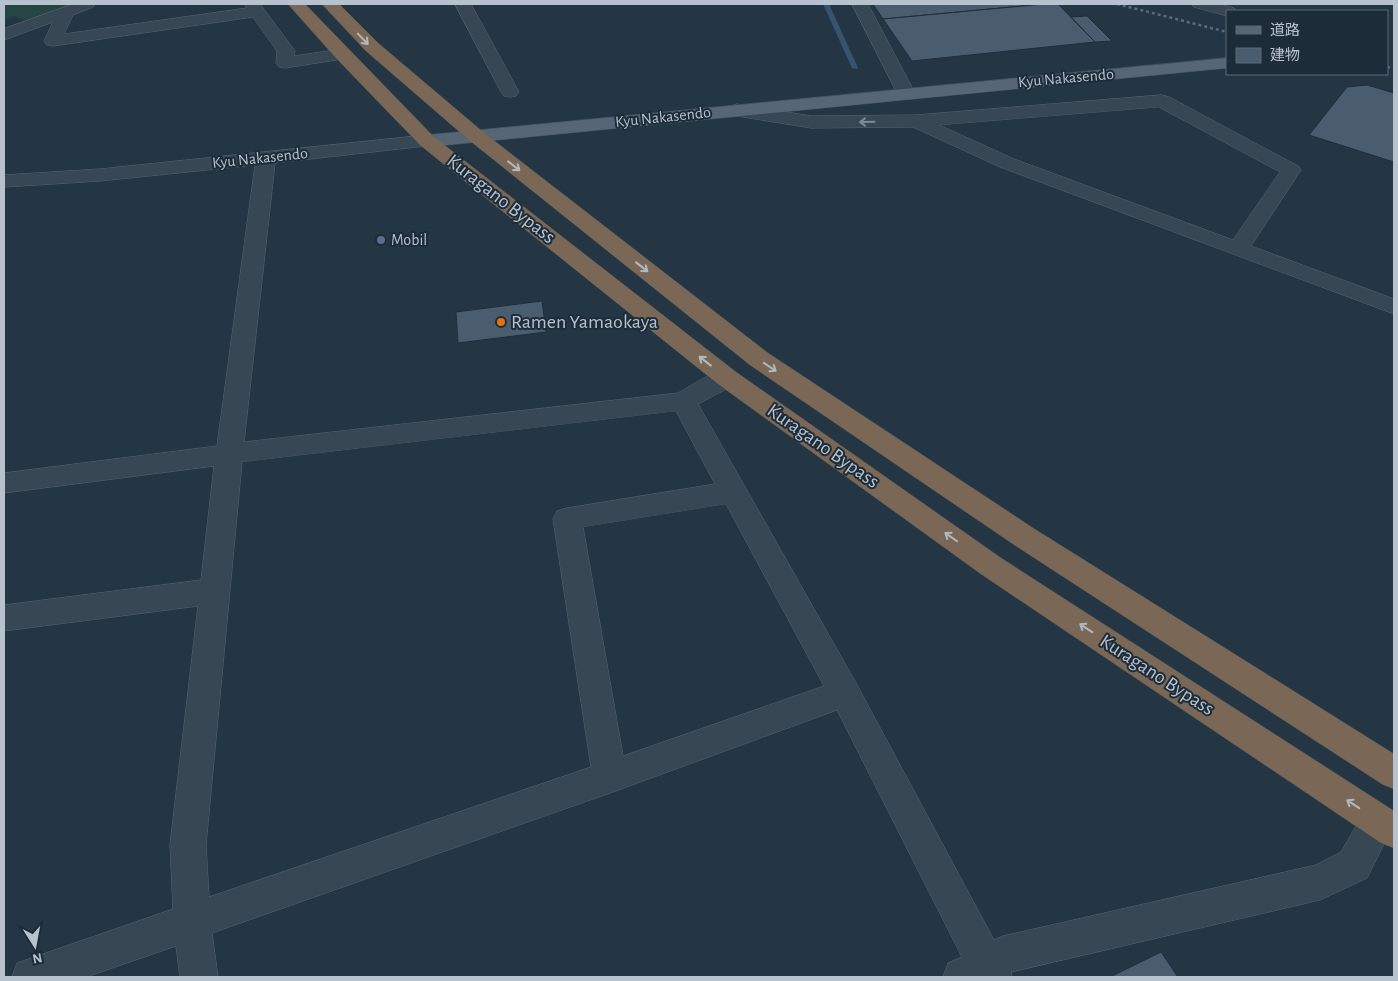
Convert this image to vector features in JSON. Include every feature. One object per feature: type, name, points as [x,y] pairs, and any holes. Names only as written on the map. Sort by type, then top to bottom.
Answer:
[{"type":"highway","name":"Kuragano Bypass","points":[[296,4],[342,54],[427,140],[727,378],[992,566],[1386,826]]},
{"type":"highway","name":"Kuragano Bypass","points":[[330,4],[372,47],[476,136],[759,359],[1023,536],[1394,773]]},
{"type":"main road","name":"Kyu Nakasendo","points":[[427,140],[1226,63]]},
{"type":"street","points":[[4,35],[87,4]]},
{"type":"street","points":[[464,4],[510,92]]},
{"type":"street","points":[[860,4],[906,93]]},
{"type":"street","points":[[1200,4],[1226,10]]},
{"type":"street","points":[[66,12],[53,41],[255,7],[286,51],[285,63],[342,54]]},
{"type":"street","points":[[737,110],[811,122],[916,121],[1162,101],[1291,170],[1238,249]]},
{"type":"street","points":[[916,121],[1007,163],[1394,307]]},
{"type":"street","name":"Kyu Nakasendo","points":[[6,186],[427,140]]},
{"type":"street","points":[[199,977],[192,922],[188,845],[229,454],[266,157]]},
{"type":"street","points":[[4,482],[682,401],[727,378]]},
{"type":"street","points":[[436,430],[465,407],[535,400]]},
{"type":"street","points":[[682,401],[845,693],[981,973],[1002,954],[1320,882],[1354,865],[1386,826]]},
{"type":"street","points":[[610,777],[567,519],[733,492]]},
{"type":"street","points":[[4,618],[214,591]]},
{"type":"street","points":[[31,977],[610,777],[845,693]]},
{"type":"green space","points":[[4,4],[76,4],[27,22],[15,16],[7,19],[4,18]]},
{"type":"building","points":[[873,4],[1044,4],[883,19]]},
{"type":"building","points":[[1058,4],[1095,42],[912,61],[883,19]]},
{"type":"building","points":[[1087,16],[1112,41],[1095,42],[1071,17]]},
{"type":"building","points":[[1367,85],[1394,93],[1394,162],[1309,135],[1347,87]]},
{"type":"building","name":"Ramen Yamaokaya","points":[[542,301],[546,332],[458,343],[456,312]]},
{"type":"building","points":[[1161,952],[1178,977],[1110,977]]},
{"type":"waterway","points":[[826,4],[855,68]]},
{"type":"railway","points":[[1117,4],[1226,32]]},
{"type":"railway","points":[[1388,67],[1394,68]]},
{"type":"place","name":"Mobil","points":[[381,240]]},
{"type":"place","name":"Ramen Yamaokaya","points":[[501,322]]}]
